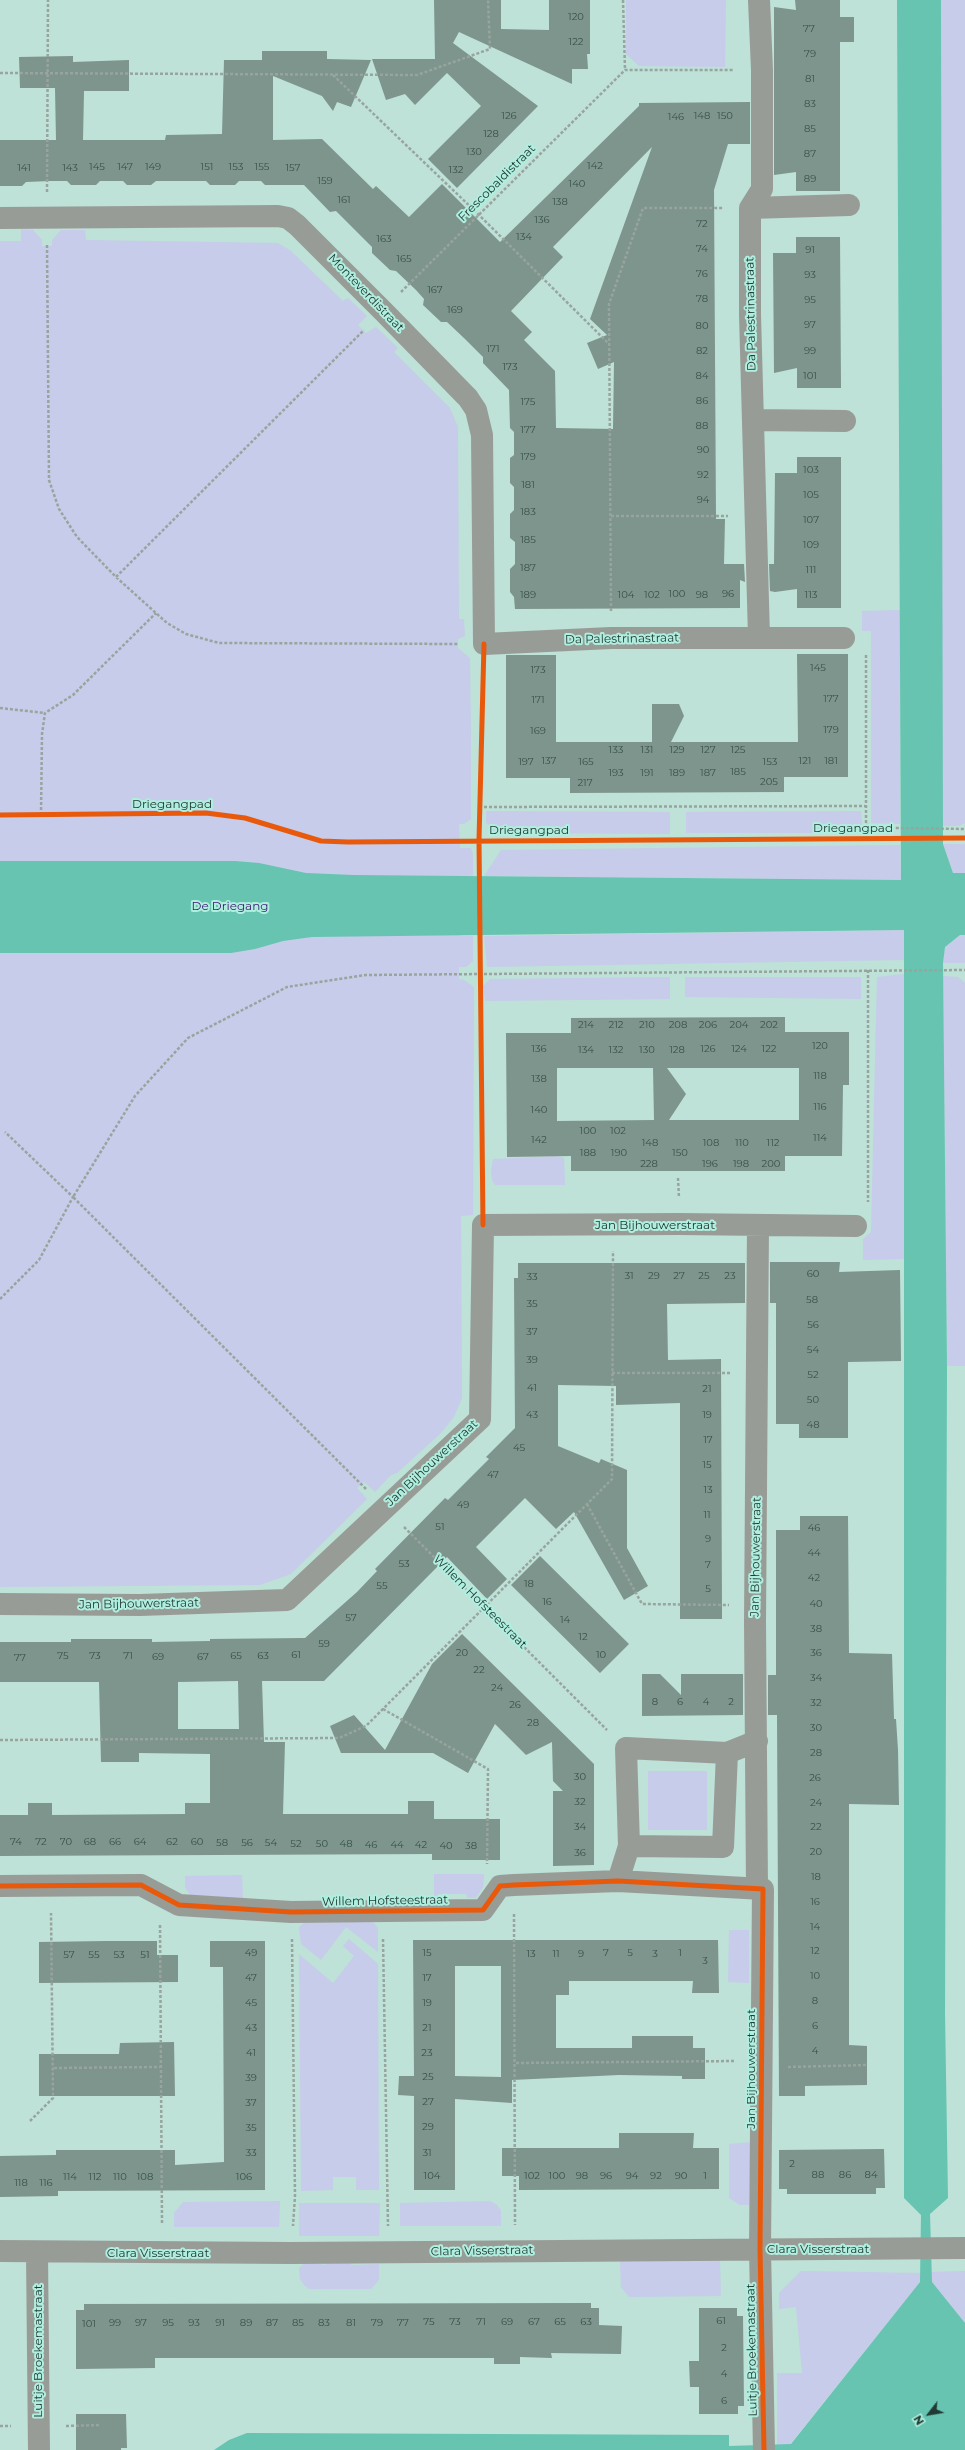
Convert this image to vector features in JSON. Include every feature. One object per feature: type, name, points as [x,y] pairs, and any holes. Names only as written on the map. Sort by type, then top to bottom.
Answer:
[{"type":"street","points":[[750,208],[762,189],[762,70],[759,0]]},
{"type":"street","points":[[750,208],[849,206]]},
{"type":"street","name":"Da Palestrinastraat","points":[[750,208],[750,316],[759,637]]},
{"type":"street","name":"Monteverdistraat","points":[[0,218],[278,216],[288,218],[308,234],[468,398],[476,410],[480,424],[484,644]]},
{"type":"street","points":[[753,420],[845,421]]},
{"type":"street","name":"Da Palestrinastraat","points":[[484,644],[611,638],[844,638]]},
{"type":"street","name":"Jan Bijhouwerstraat","points":[[0,1604],[140,1605],[287,1600],[384,1507],[480,1419],[483,1225],[614,1224],[856,1226]]},
{"type":"street","name":"Jan Bijhouwerstraat","points":[[758,1226],[756,1605],[760,1889],[760,2249]]},
{"type":"street","points":[[618,1881],[629,1846],[626,1748],[727,1753],[757,1741]]},
{"type":"street","points":[[629,1846],[723,1847],[727,1753]]},
{"type":"street","points":[[486,1905],[500,1886],[514,1885],[618,1881],[760,1889]]},
{"type":"street","name":"Willem Hofsteestraat","points":[[0,1886],[141,1885],[179,1905],[291,1912],[483,1910],[486,1905]]},
{"type":"street","name":"Luitje Broekemastraat","points":[[760,2249],[764,2450]]},
{"type":"street","name":"Clara Visserstraat","points":[[0,2251],[37,2253],[291,2253],[515,2250],[955,2249]]},
{"type":"street","name":"Luitje Broekemastraat","points":[[37,2253],[39,2450]]},
{"type":"path","points":[[48,0],[47,218],[49,480],[59,509],[77,537],[116,577],[167,623],[186,634],[219,644],[484,644]]},
{"type":"path","points":[[0,74],[417,75],[490,49],[488,0]]},
{"type":"path","points":[[623,0],[625,70],[762,70]]},
{"type":"path","points":[[332,74],[478,214],[610,346]]},
{"type":"path","points":[[611,638],[609,304],[643,208],[750,208]]},
{"type":"path","points":[[611,516],[755,516]]},
{"type":"path","points":[[0,708],[45,713],[73,695],[156,613]]},
{"type":"path","points":[[844,638],[866,637],[866,825],[893,828],[965,829]]},
{"type":"path","points":[[41,815],[42,734],[45,713]]},
{"type":"path","points":[[479,814],[480,799]]},
{"type":"path","points":[[479,807],[865,806]]},
{"type":"path","points":[[34,815],[49,815]]},
{"type":"path","points":[[480,967],[480,982]]},
{"type":"path","points":[[856,1226],[868,1223],[868,970]]},
{"type":"path","points":[[0,1299],[39,1260],[73,1197],[135,1096],[188,1038],[286,987],[366,975],[965,970]]},
{"type":"path","points":[[0,1740],[339,1738],[366,1726],[612,1479],[614,1224]]},
{"type":"path","points":[[612,1373],[757,1374]]},
{"type":"path","points":[[587,1504],[642,1604],[756,1605]]},
{"type":"path","points":[[383,1709],[488,1769],[486,1905]]},
{"type":"path","points":[[514,1885],[516,2063],[515,2250]]},
{"type":"path","points":[[30,2121],[53,2098],[54,2068],[50,1886]]},
{"type":"path","points":[[160,1895],[160,2067],[163,2253]]},
{"type":"path","points":[[291,1912],[295,2196],[291,2253]]},
{"type":"path","points":[[516,2063],[867,2065]]},
{"type":"path","points":[[54,2068],[160,2067]]},
{"type":"path","points":[[38,2426],[101,2425]]},
{"type":"green space","points":[[626,0],[726,0],[725,67],[639,66],[626,54]]},
{"type":"green space","points":[[941,0],[965,0],[965,823],[959,826],[942,826]]},
{"type":"green space","name":"De Driegang","points":[[21,229],[33,230],[42,240],[42,246],[52,246],[52,240],[61,230],[85,230],[86,240],[278,243],[291,251],[343,301],[348,298],[367,316],[358,325],[366,333],[376,327],[398,348],[394,352],[450,408],[458,427],[459,619],[464,619],[465,636],[458,639],[458,648],[470,658],[471,735],[471,819],[464,824],[459,824],[460,848],[471,848],[473,854],[473,877],[460,877],[460,936],[473,936],[473,961],[466,967],[459,967],[459,979],[464,980],[474,987],[473,1215],[461,1216],[462,1398],[454,1417],[441,1433],[397,1473],[391,1475],[375,1492],[364,1482],[357,1488],[367,1499],[291,1574],[260,1585],[0,1587],[0,241],[21,241]]},
{"type":"green space","points":[[900,610],[900,824],[871,823],[871,631],[862,631],[862,611]]},
{"type":"green space","points":[[486,811],[670,812],[670,834],[494,833],[486,822]]},
{"type":"green space","points":[[861,811],[863,833],[686,833],[686,812]]},
{"type":"green space","points":[[943,844],[965,844],[965,873],[953,873]]},
{"type":"green space","points":[[900,845],[901,880],[484,876],[501,850]]},
{"type":"green space","points":[[904,930],[904,960],[487,967],[484,936]]},
{"type":"green space","points":[[960,935],[965,935],[965,963],[943,963],[945,947]]},
{"type":"green space","points":[[904,974],[904,1259],[863,1260],[863,1239],[871,1232],[877,977]]},
{"type":"green space","points":[[943,976],[958,977],[965,983],[965,1366],[947,1366]]},
{"type":"green space","points":[[670,977],[670,999],[485,1001],[483,986],[490,979]]},
{"type":"green space","points":[[685,977],[861,977],[861,999],[685,997]]},
{"type":"green space","points":[[557,1156],[564,1158],[565,1185],[495,1185],[492,1180],[491,1170],[493,1159]]},
{"type":"green space","points":[[648,1771],[707,1771],[707,1830],[648,1830]]},
{"type":"green space","points":[[434,1874],[484,1874],[483,1887],[476,1898],[467,1898],[466,1894],[437,1894],[438,1898],[434,1898]]},
{"type":"green space","points":[[242,1875],[243,1899],[191,1897],[185,1887],[185,1876]]},
{"type":"green space","points":[[372,1921],[378,1928],[378,1952],[346,1927],[321,1960],[301,1944],[299,1927],[305,1922]]},
{"type":"green space","points":[[729,1930],[749,1930],[749,1983],[728,1982]]},
{"type":"green space","points":[[349,1939],[378,1964],[379,2190],[356,2190],[356,2177],[333,2177],[333,2190],[301,2191],[299,1954],[333,1983],[354,1956],[343,1946]]},
{"type":"green space","points":[[751,2142],[749,2205],[740,2205],[729,2198],[729,2144]]},
{"type":"green space","points":[[280,2201],[279,2227],[174,2227],[174,2213],[183,2202]]},
{"type":"green space","points":[[490,2201],[496,2204],[501,2210],[501,2226],[400,2226],[400,2203]]},
{"type":"green space","points":[[299,2203],[380,2203],[379,2236],[299,2236]]},
{"type":"green space","points":[[720,2260],[721,2296],[629,2297],[621,2287],[620,2261]]},
{"type":"green space","points":[[329,2261],[351,2262],[351,2265],[379,2264],[379,2280],[371,2289],[309,2289],[304,2285],[300,2279],[299,2268],[306,2262],[326,2265]]},
{"type":"green space","points":[[801,2271],[921,2273],[920,2282],[787,2448],[777,2450],[777,2373],[802,2373],[796,2307],[779,2309],[779,2293]]},
{"type":"green space","points":[[965,2271],[965,2323],[932,2282],[931,2272]]},
{"type":"shaded area","points":[[897,0],[941,0],[943,844],[953,873],[965,873],[965,935],[960,935],[945,947],[943,963],[947,1366],[945,2014],[948,2198],[930,2214],[932,2282],[965,2323],[965,2450],[214,2450],[229,2440],[247,2433],[729,2435],[729,2446],[791,2444],[920,2282],[921,2215],[904,2198],[904,930],[312,937],[283,941],[255,949],[231,953],[0,953],[0,861],[235,861],[259,863],[306,873],[353,875],[901,880]]},
{"type":"building","points":[[434,0],[501,0],[501,29],[549,30],[549,0],[590,0],[590,54],[587,54],[588,69],[572,69],[572,84],[459,32],[453,43],[538,106],[457,188],[428,159],[481,106],[447,73],[415,105],[405,94],[386,100],[372,59],[435,59]]},
{"type":"building","points":[[795,0],[840,0],[840,17],[854,17],[854,42],[840,42],[840,191],[796,191],[796,172],[774,175],[774,7],[796,10]]},
{"type":"building","points":[[262,51],[327,51],[327,59],[371,60],[351,107],[337,102],[333,111],[322,96],[273,76],[273,140],[322,139],[373,189],[376,186],[409,217],[442,184],[500,242],[639,106],[639,103],[750,102],[750,144],[728,144],[714,190],[716,519],[725,519],[724,564],[744,564],[745,582],[740,580],[740,608],[515,609],[514,597],[510,592],[510,569],[515,564],[515,542],[510,538],[510,514],[514,510],[514,487],[510,483],[510,458],[514,455],[514,432],[510,428],[509,390],[483,363],[483,357],[465,339],[447,322],[441,322],[423,305],[424,299],[416,290],[396,271],[390,270],[372,253],[372,247],[336,211],[330,212],[304,185],[265,185],[261,181],[239,181],[235,185],[210,185],[206,181],[156,181],[151,185],[127,185],[123,181],[100,181],[96,185],[71,185],[67,181],[50,181],[26,182],[22,186],[0,186],[0,140],[56,140],[55,88],[20,88],[19,57],[73,56],[73,62],[129,60],[129,91],[84,91],[83,140],[165,140],[166,135],[222,134],[224,60],[262,60]],"holes":[[[652,147],[590,319],[607,335],[587,343],[598,369],[614,362],[613,429],[556,428],[555,371],[524,340],[532,332],[511,311],[563,257],[553,247]]]},
{"type":"building","points":[[796,237],[840,237],[841,388],[797,388],[797,368],[774,373],[773,253],[796,253]]},
{"type":"building","points":[[797,457],[841,457],[841,608],[797,608],[797,589],[775,592],[770,591],[769,564],[774,564],[775,473],[797,473]]},
{"type":"building","points":[[797,654],[848,654],[848,777],[784,777],[784,792],[570,793],[570,778],[506,778],[506,655],[556,655],[556,742],[652,742],[652,704],[679,704],[684,716],[671,742],[798,742]]},
{"type":"building","points":[[785,1017],[785,1032],[849,1032],[849,1085],[843,1085],[842,1156],[785,1156],[785,1171],[571,1171],[571,1156],[507,1157],[506,1033],[571,1033],[571,1018]],"holes":[[[557,1068],[653,1068],[654,1120],[557,1121]],[[667,1068],[799,1068],[799,1120],[669,1120],[686,1094]]]},
{"type":"building","points":[[770,1262],[840,1262],[839,1272],[900,1270],[901,1361],[848,1362],[848,1438],[799,1438],[799,1424],[776,1424],[776,1303],[770,1303]]},
{"type":"building","points":[[518,1263],[745,1263],[745,1303],[667,1304],[668,1360],[721,1359],[722,1619],[680,1619],[680,1403],[616,1405],[616,1386],[558,1385],[558,1446],[599,1463],[601,1459],[627,1470],[627,1548],[648,1586],[624,1600],[574,1512],[556,1529],[525,1498],[476,1547],[507,1579],[487,1599],[447,1557],[324,1681],[262,1681],[264,1742],[285,1742],[283,1814],[408,1814],[408,1801],[434,1801],[434,1819],[500,1819],[500,1860],[432,1860],[432,1854],[0,1856],[0,1815],[28,1815],[28,1803],[52,1803],[52,1815],[185,1814],[185,1803],[210,1803],[210,1754],[139,1753],[139,1762],[101,1762],[99,1682],[0,1682],[0,1642],[71,1642],[71,1639],[152,1639],[152,1642],[210,1641],[210,1639],[305,1638],[357,1592],[377,1571],[375,1569],[445,1498],[448,1500],[489,1459],[486,1457],[515,1428],[514,1278],[518,1278]],"holes":[[[238,1681],[239,1729],[178,1729],[178,1682]]]},
{"type":"building","points":[[800,1516],[848,1516],[849,1653],[892,1654],[894,1719],[896,1719],[898,1750],[899,1805],[849,1804],[849,2045],[867,2046],[867,2085],[805,2086],[805,2096],[779,2096],[777,1715],[768,1715],[768,1675],[776,1675],[776,1530],[800,1530]]},
{"type":"building","points":[[540,1556],[629,1644],[600,1673],[511,1585]]},
{"type":"building","points":[[462,1634],[594,1764],[594,1865],[553,1866],[553,1791],[563,1791],[553,1781],[552,1742],[526,1755],[495,1724],[468,1773],[433,1753],[341,1753],[330,1726],[354,1715],[385,1750],[432,1664]]},
{"type":"building","points":[[642,1674],[660,1674],[681,1695],[681,1674],[743,1674],[743,1715],[642,1716]]},
{"type":"building","points":[[413,1940],[718,1940],[719,1993],[692,1993],[693,1981],[569,1981],[569,1995],[556,1995],[556,2048],[632,2048],[632,2036],[693,2036],[693,2048],[705,2048],[705,2079],[682,2079],[682,2076],[619,2075],[512,2080],[512,2103],[455,2099],[455,2190],[414,2190],[414,2096],[398,2095],[399,2076],[414,2076]],"holes":[[[455,1966],[501,1966],[501,2077],[455,2076]]]},
{"type":"building","points":[[157,1941],[157,1955],[178,1955],[178,1982],[39,1983],[39,1942]]},
{"type":"building","points":[[210,1941],[265,1941],[265,2190],[58,2191],[58,2196],[0,2197],[0,2156],[56,2155],[56,2150],[175,2150],[175,2165],[224,2162],[223,1967],[210,1967]]},
{"type":"building","points":[[174,2042],[175,2096],[39,2096],[39,2054],[119,2054],[120,2043]]},
{"type":"building","points":[[619,2133],[694,2133],[693,2148],[719,2148],[719,2189],[519,2190],[519,2176],[502,2176],[502,2148],[619,2148]]},
{"type":"building","points":[[884,2149],[885,2188],[876,2188],[876,2194],[787,2194],[787,2189],[779,2189],[779,2150]]},
{"type":"building","points":[[591,2303],[591,2308],[599,2308],[599,2325],[622,2326],[621,2354],[551,2353],[552,2358],[520,2357],[520,2364],[494,2364],[494,2358],[155,2358],[155,2368],[76,2369],[76,2310],[84,2310],[84,2304]]},
{"type":"building","points":[[699,2308],[737,2308],[737,2316],[743,2316],[744,2406],[738,2406],[738,2414],[699,2414],[699,2387],[690,2387],[689,2361],[699,2361]]},
{"type":"building","points":[[76,2414],[126,2414],[127,2448],[121,2448],[121,2450],[76,2450]]},
{"type":"cycle path","points":[[483,1225],[479,840],[484,644]]},
{"type":"cycle path","name":"Driegangpad","points":[[0,815],[206,813],[245,818],[321,841],[348,842],[965,838]]},
{"type":"cycle path","points":[[0,1886],[141,1885],[179,1905],[291,1912],[483,1910],[500,1886],[514,1885],[618,1881],[763,1889],[760,2249],[764,2450]]}]
